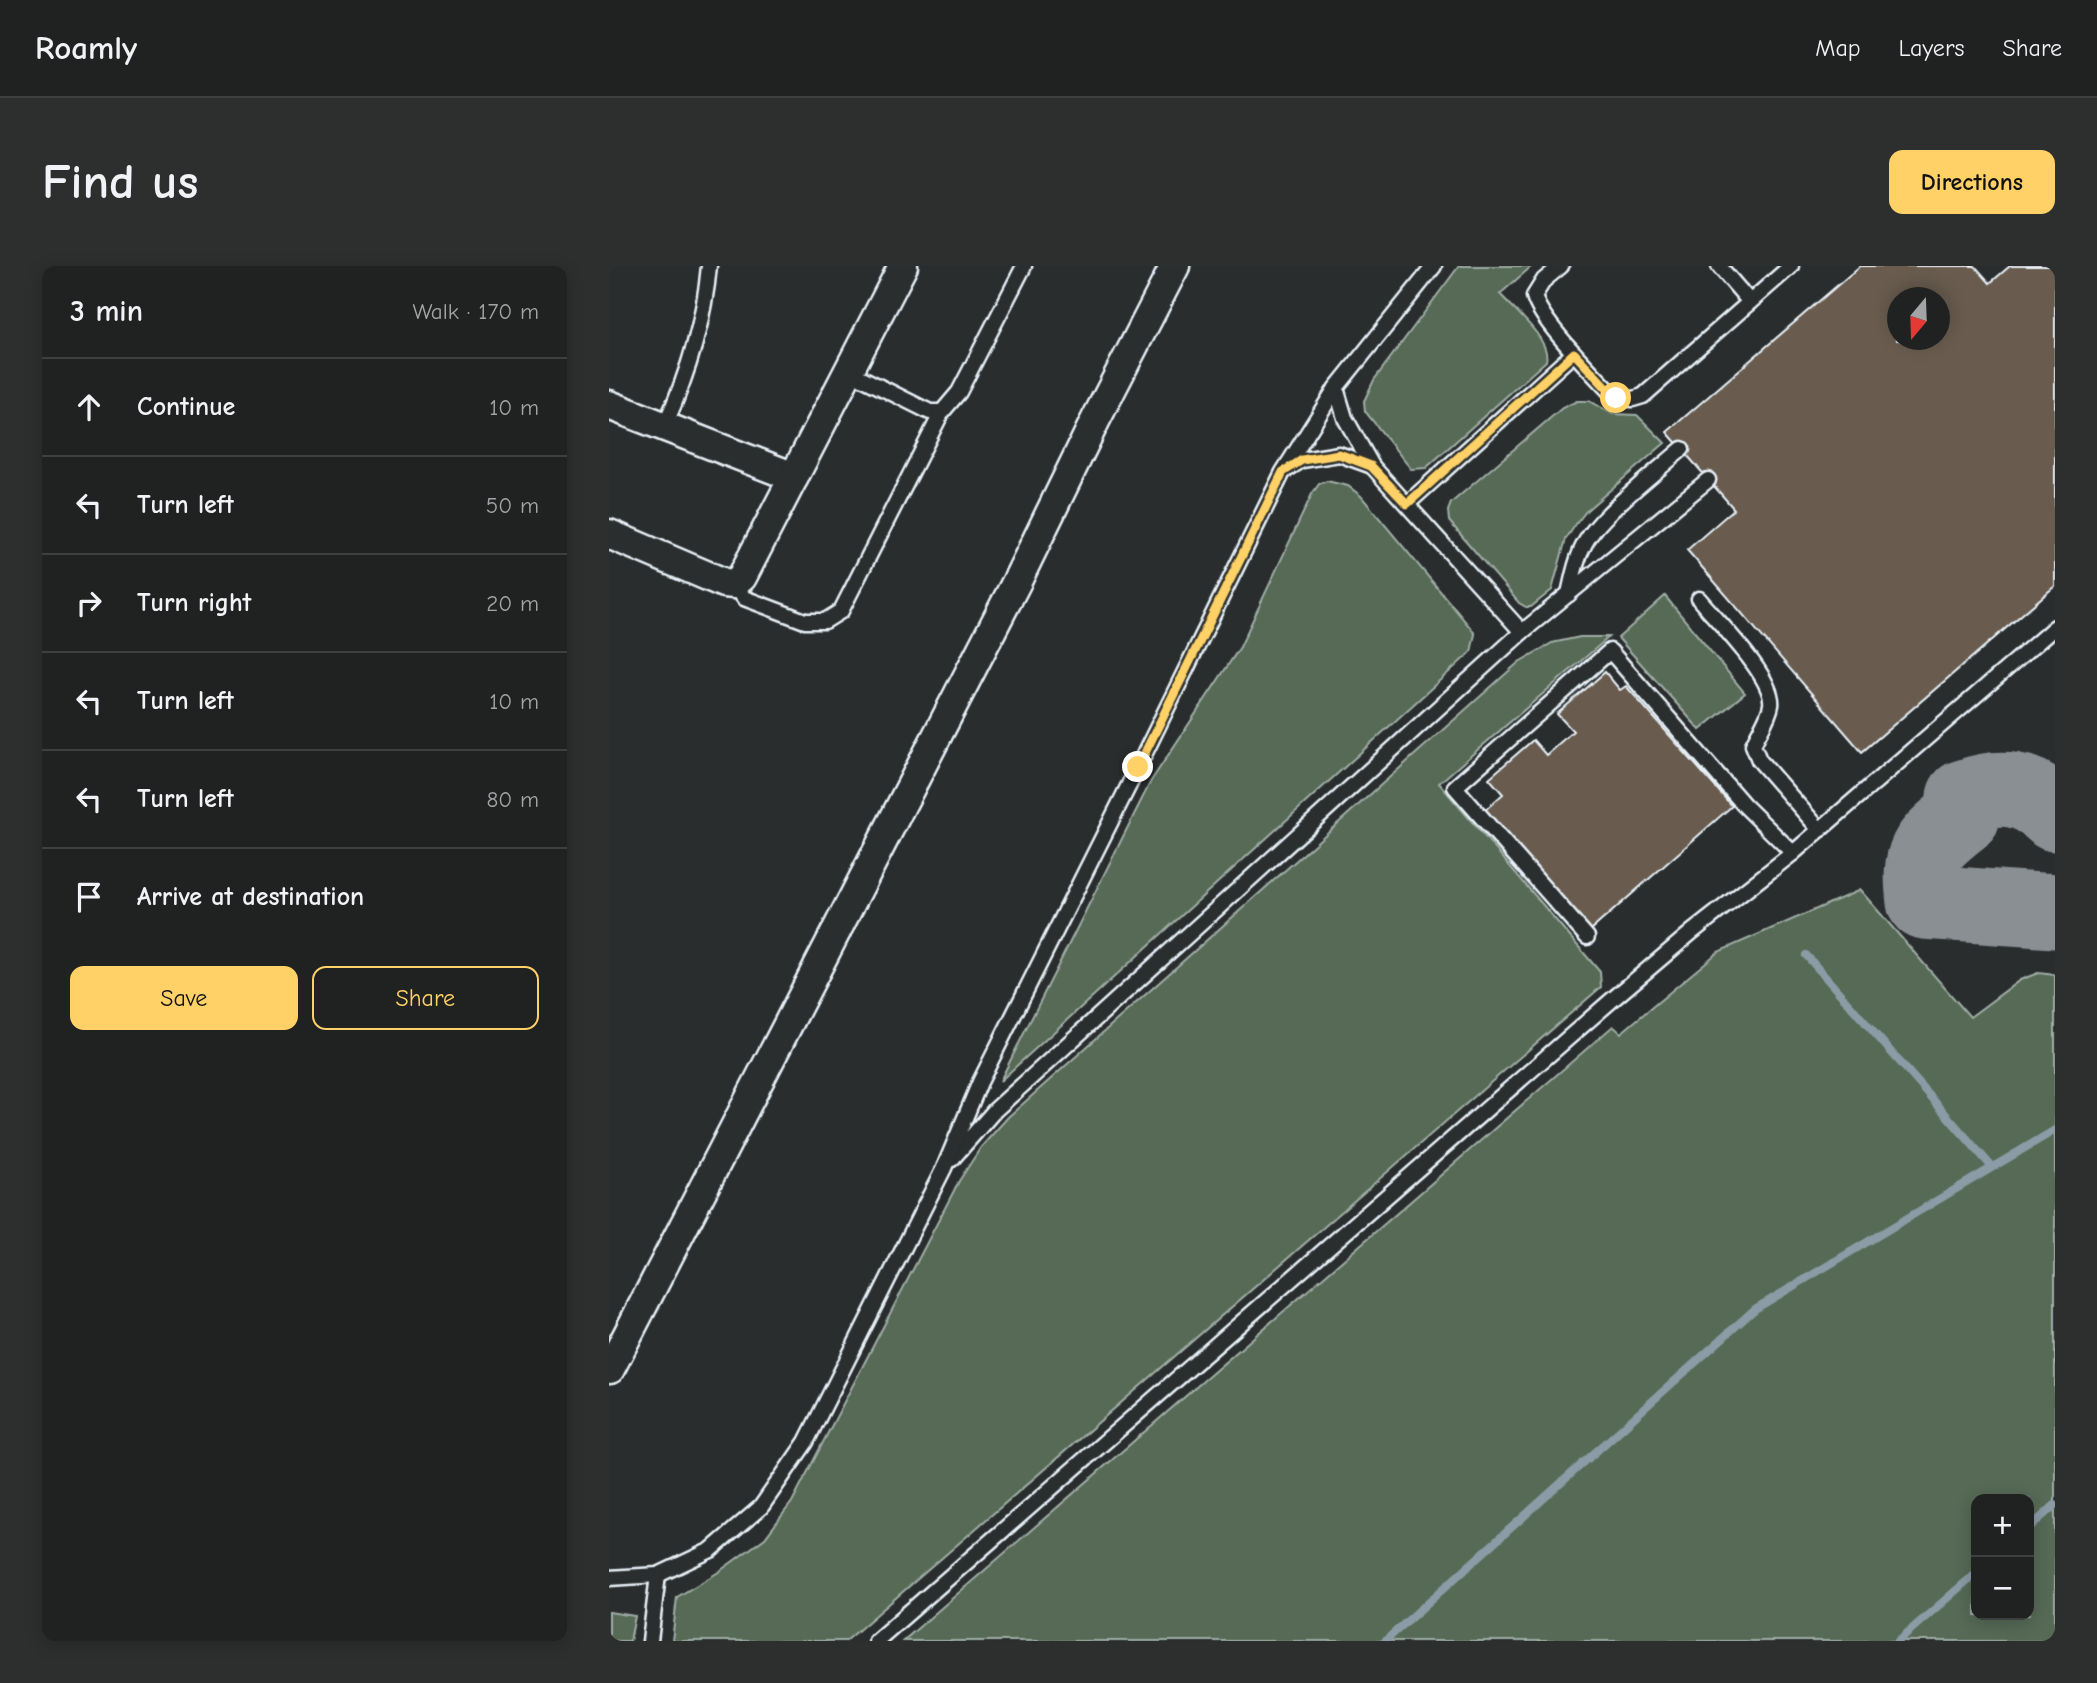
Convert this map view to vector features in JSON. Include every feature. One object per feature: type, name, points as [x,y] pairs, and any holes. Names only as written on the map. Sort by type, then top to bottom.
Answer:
[{"type":"street","points":[[609,534],[724,583],[734,584],[743,577],[903,266]]},
{"type":"street","points":[[610,1369],[1011,594],[1095,421],[1175,266]]},
{"type":"street","points":[[609,405],[794,477]]},
{"type":"lane","points":[[664,425],[684,382],[697,340],[709,266]]},
{"type":"lane","points":[[734,584],[744,598],[805,621],[825,621],[841,611],[942,412],[959,392],[1024,266]]},
{"type":"lane","points":[[609,1578],[658,1575],[711,1550],[761,1507],[806,1442],[944,1168],[980,1082],[1283,472],[1336,388],[1434,266]]},
{"type":"lane","points":[[1562,266],[1544,280],[1534,296],[1537,306],[1574,353],[1616,398],[1633,399],[1643,396],[1791,266]]},
{"type":"lane","points":[[1719,266],[1750,302]]},
{"type":"lane","points":[[1407,504],[1574,353]]},
{"type":"lane","points":[[848,372],[930,412],[942,412]]},
{"type":"lane","points":[[1336,388],[1345,418],[1371,466],[1522,632]]},
{"type":"lane","points":[[1569,594],[1575,564],[1586,541],[1603,521],[1682,449]]},
{"type":"lane","points":[[1283,472],[1302,460],[1339,454],[1371,466]]},
{"type":"lane","points":[[944,1168],[995,1110],[1522,632],[1709,480]]},
{"type":"lane","points":[[1699,599],[1762,674],[1770,692],[1771,706],[1753,745],[1759,760],[1820,830]]},
{"type":"lane","points":[[876,1641],[1613,999],[1692,932],[1793,853],[2055,627]]},
{"type":"lane","points":[[1587,937],[1455,787],[1611,651],[1744,804],[1793,853]]},
{"type":"lane","points":[[650,1641],[658,1575]]},
{"type":"green space","points":[[1459,266],[1532,266],[1500,294],[1537,334],[1546,352],[1546,361],[1426,468],[1411,469],[1365,411],[1364,401],[1374,380]]},
{"type":"green space","points":[[1577,401],[1589,401],[1613,414],[1637,415],[1665,443],[1587,510],[1566,539],[1552,590],[1531,607],[1526,607],[1519,603],[1449,521],[1448,511],[1451,503],[1562,408]]},
{"type":"green space","points":[[1327,481],[1348,486],[1361,496],[1475,634],[1471,652],[1000,1081],[1151,781],[1240,647],[1312,494],[1319,484]]},
{"type":"green space","points":[[1665,596],[1745,693],[1700,730],[1618,638]]},
{"type":"green space","points":[[1580,637],[1609,637],[1439,783],[1600,972],[1601,987],[846,1641],[672,1641],[677,1597],[717,1573],[765,1538],[792,1502],[959,1181],[981,1147],[1008,1117],[1519,662],[1552,643]]},
{"type":"green space","points":[[1860,890],[1970,1017],[2020,980],[2038,973],[2055,975],[2055,1641],[903,1641],[1613,1026],[1621,1033],[1718,952]]},
{"type":"green space","points":[[609,1612],[635,1616],[630,1641],[609,1641]]},
{"type":"building","points":[[1860,266],[1975,266],[1990,283],[2010,266],[2052,266],[2055,269],[2055,586],[1862,752],[1687,550],[1734,509],[1667,432]]},
{"type":"building","points":[[1605,672],[1620,690],[1626,686],[1732,806],[1591,930],[1485,810],[1503,794],[1489,778],[1533,740],[1546,755],[1573,731],[1557,714]]},
{"type":"waterway","points":[[1806,955],[1992,1167]]},
{"type":"waterway","points":[[1385,1641],[1755,1309],[2055,1130]]},
{"type":"waterway","points":[[2034,1524],[2055,1505]]},
{"type":"waterway","points":[[1898,1641],[1971,1577]]},
{"type":"taxiway","points":[[2055,814],[2034,798],[2013,790],[1990,790],[1964,797],[1963,816],[1932,843],[1922,872],[1924,902],[2055,911]]},
{"type":"route","points":[[1138,767],[1283,472],[1302,460],[1339,454],[1371,466],[1407,504],[1574,353],[1616,398]]}]
